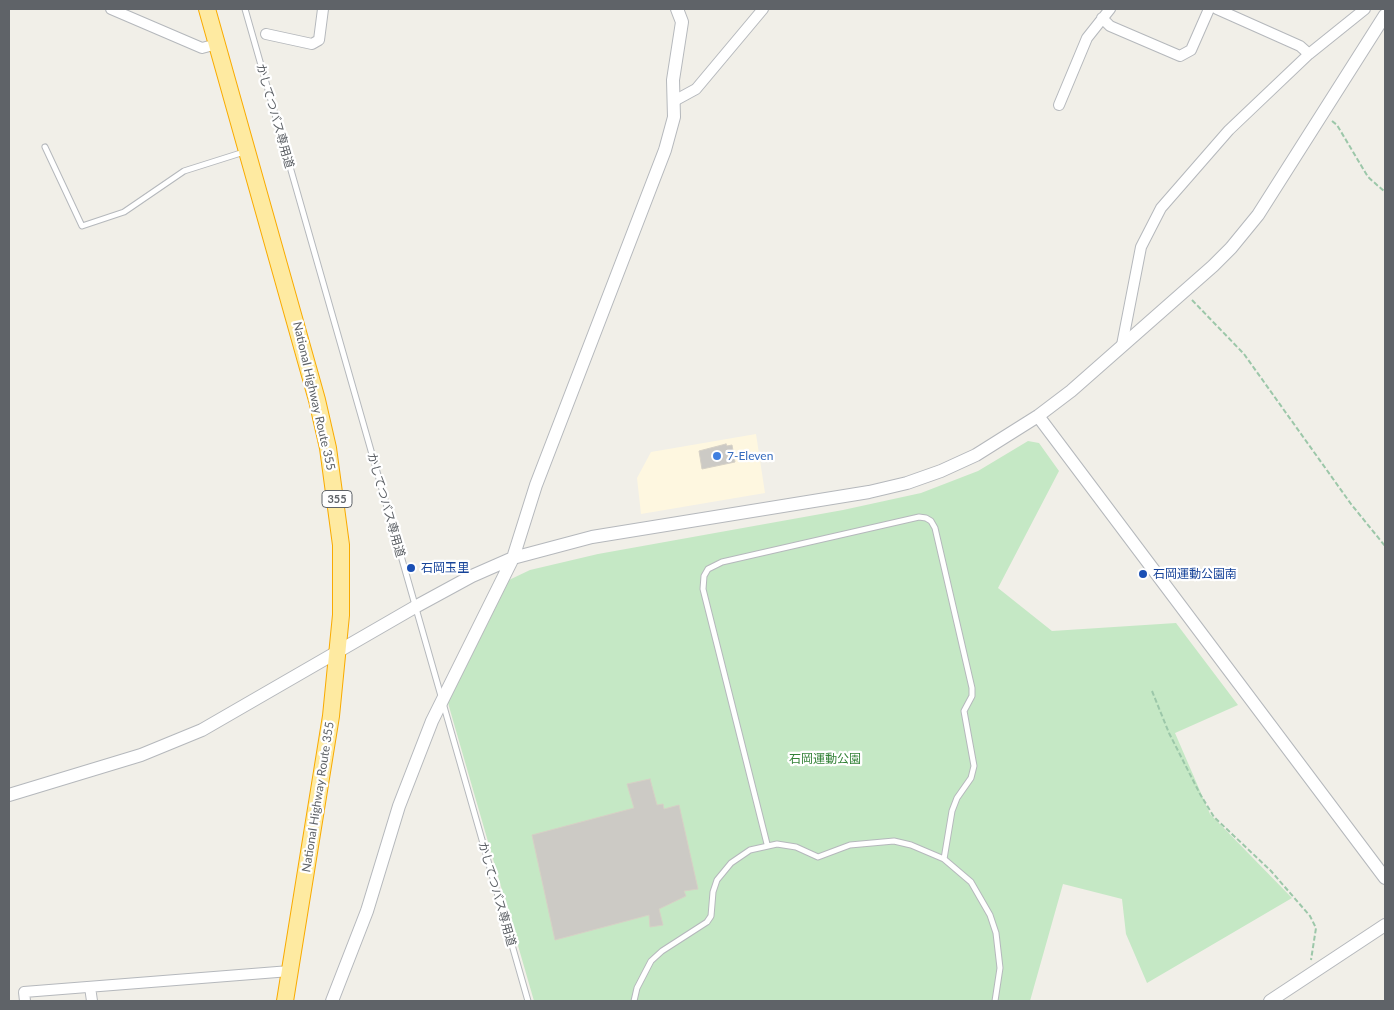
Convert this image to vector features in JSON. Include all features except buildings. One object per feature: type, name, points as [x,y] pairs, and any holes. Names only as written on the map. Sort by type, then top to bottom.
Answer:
[{"type":"highway","name":"National Highway Route 355","points":[[207,9],[303,345],[328,448],[341,545],[342,585],[339,652],[331,716],[284,1001]]},
{"type":"street","points":[[111,9],[202,48],[217,44]]},
{"type":"street","points":[[266,34],[312,44],[319,40],[323,9]]},
{"type":"street","points":[[332,1001],[367,911],[399,806],[432,721],[513,558],[536,485],[665,150],[674,117],[673,80],[682,22],[677,9]]},
{"type":"street","points":[[674,102],[696,89],[763,9]]},
{"type":"street","points":[[1060,104],[1087,38],[1110,9]]},
{"type":"street","points":[[1102,18],[1110,26],[1180,56],[1191,50],[1209,9]]},
{"type":"street","points":[[1217,9],[1300,46],[1310,54]]},
{"type":"street","points":[[1122,345],[1141,247],[1161,208],[1229,130],[1310,54],[1365,9]]},
{"type":"street","points":[[9,795],[141,755],[188,737],[224,719],[415,607],[472,576],[513,558],[592,537],[869,492],[907,483],[941,471],[976,455],[1038,416],[1184,292],[1231,248],[1258,215],[1385,15]]},
{"type":"street","points":[[1038,416],[1385,878]]},
{"type":"street","points":[[1270,1001],[1385,925]]},
{"type":"street","points":[[25,1001],[24,992],[290,971]]},
{"type":"street","points":[[90,987],[92,1001]]},
{"type":"lane","name":"かしてつバス専用道","points":[[245,9],[528,1001]]},
{"type":"lane","points":[[45,147],[82,226],[124,212],[184,171],[247,151]]},
{"type":"lane","points":[[767,844],[703,589],[704,576],[708,569],[722,562],[920,516],[931,521],[935,528],[972,688],[972,696],[964,711],[974,766],[971,778],[957,798],[952,811],[944,859]]},
{"type":"lane","points":[[634,1001],[640,979],[651,960],[707,922],[711,916],[713,892],[726,869],[750,850],[767,844],[796,847],[818,856],[850,844],[894,841],[911,845],[944,859],[971,882],[996,932],[1000,968],[995,1001]]},
{"type":"path","points":[[1322,114],[1337,125],[1368,177],[1385,192]]},
{"type":"path","points":[[1184,292],[1244,354],[1351,504],[1385,546]]},
{"type":"path","points":[[1152,691],[1169,733],[1214,817],[1272,870],[1310,916],[1316,928],[1310,958],[1315,972]]},
{"type":"shaded area","points":[[756,434],[765,493],[641,514],[637,478],[651,452]]},
{"type":"green space","name":"石岡運動公園","points":[[1028,441],[1039,443],[1059,471],[998,588],[1052,631],[1176,623],[1238,705],[1175,733],[1210,814],[1292,898],[1147,983],[1126,934],[1122,899],[1063,884],[1030,1001],[534,1001],[448,703],[509,580],[530,570],[598,554],[843,510],[921,493],[978,471]]},
{"type":"place","name":"7-Eleven","points":[[717,456]]},
{"type":"place","name":"石岡玉里","points":[[411,568]]},
{"type":"place","name":"石岡運動公園南","points":[[1143,574]]}]
